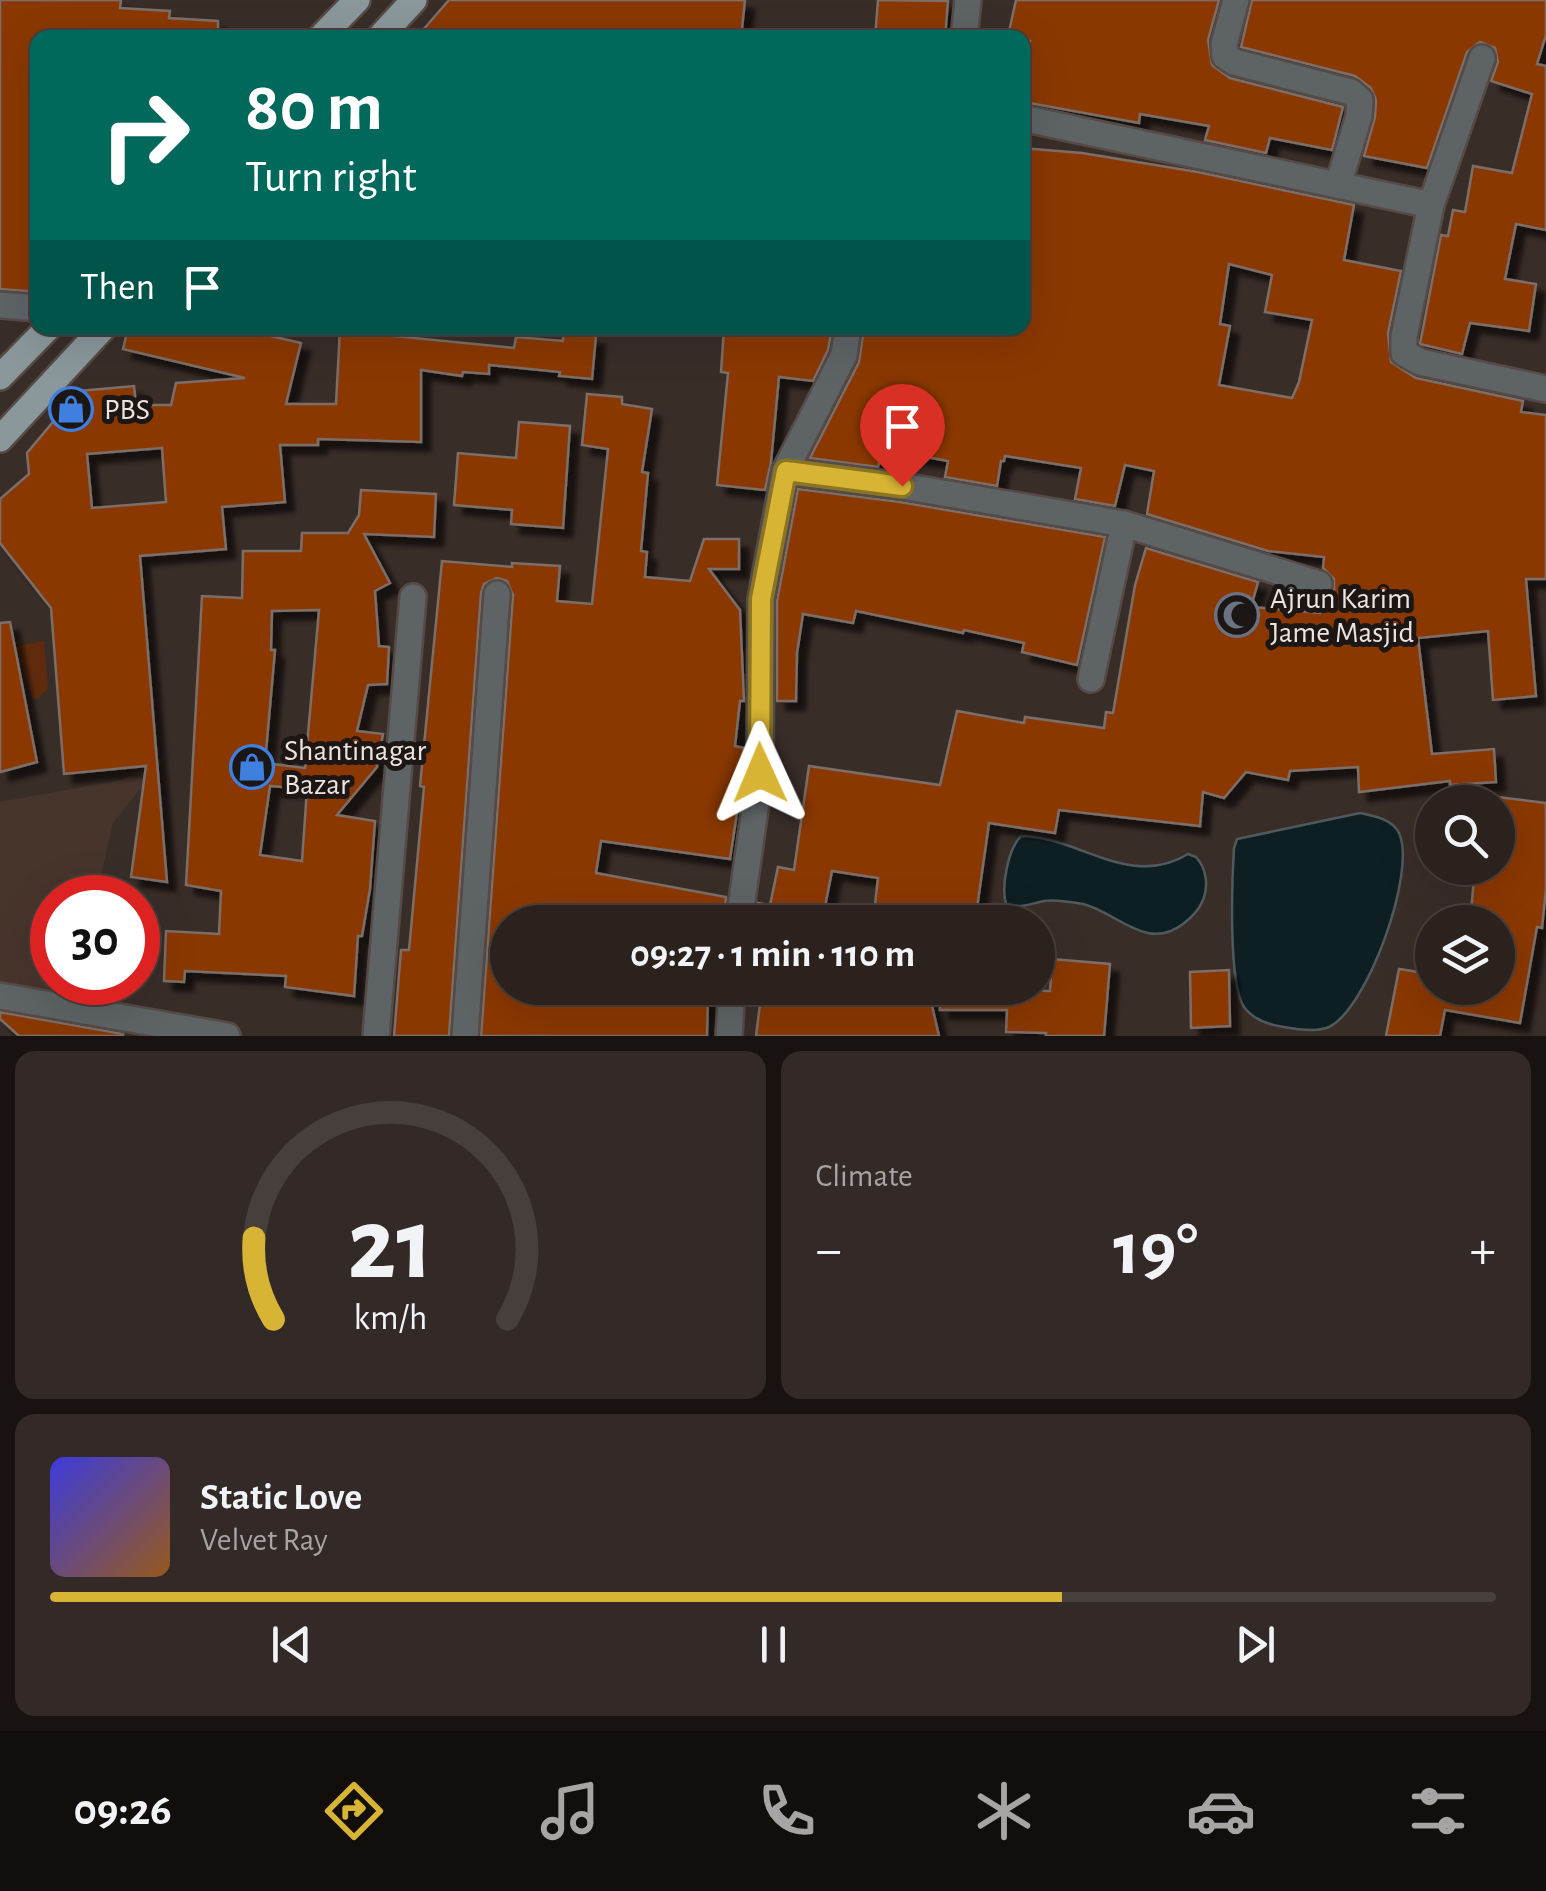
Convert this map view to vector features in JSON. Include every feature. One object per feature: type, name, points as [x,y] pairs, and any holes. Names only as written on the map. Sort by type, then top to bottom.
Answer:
[{"type":"main road","points":[[328,30],[356,0]]},
{"type":"main road","points":[[386,30],[414,0]]},
{"type":"main road","points":[[0,377],[41,335]]},
{"type":"main road","points":[[0,438],[96,335]]},
{"type":"street","points":[[965,30],[968,0]]},
{"type":"street","points":[[1236,0],[1224,44],[1225,56],[1234,62],[1352,92],[1360,100],[1359,116],[1338,185]]},
{"type":"street","points":[[1482,58],[1430,205],[1404,353],[1420,362],[1546,389]]},
{"type":"street","points":[[1030,120],[1430,205]]},
{"type":"street","points":[[0,304],[30,307]]},
{"type":"street","points":[[741,905],[760,773],[761,599],[786,471],[844,355],[847,335]]},
{"type":"street","points":[[786,471],[902,486],[1124,524],[1319,584]]},
{"type":"street","points":[[1091,680],[1124,524]]},
{"type":"street","points":[[465,1036],[497,594]]},
{"type":"street","points":[[376,1036],[414,597]]},
{"type":"street","points":[[0,996],[228,1036]]},
{"type":"street","points":[[729,1036],[731,1005]]},
{"type":"shaded area","points":[[44,641],[48,689],[34,701],[14,646]]},
{"type":"shaded area","points":[[166,757],[113,823],[101,875],[30,875],[30,995],[0,989],[0,802],[121,780]]},
{"type":"shaded area","points":[[1360,813],[1392,824],[1399,833],[1403,852],[1395,907],[1373,968],[1344,1015],[1329,1027],[1300,1029],[1262,1021],[1244,1007],[1235,977],[1232,905],[1237,839]]},
{"type":"shaded area","points":[[1021,836],[1042,838],[1125,864],[1167,864],[1188,854],[1199,861],[1206,888],[1203,900],[1183,924],[1169,932],[1144,932],[1083,904],[1053,900],[1006,904],[1004,888],[1012,850]]},
{"type":"building","points":[[0,0],[121,0],[120,8],[170,11],[169,18],[218,21],[218,30],[30,30],[30,291],[0,289]]},
{"type":"building","points":[[449,0],[745,0],[742,30],[423,30]]},
{"type":"building","points":[[878,0],[948,1],[946,30],[876,30]]},
{"type":"building","points":[[1016,0],[1219,0],[1208,40],[1212,65],[1230,78],[1343,107],[1332,150],[1270,138],[1266,153],[1205,140],[1209,126],[1140,114],[1139,123],[1030,103],[1030,30],[1009,30]]},
{"type":"building","points":[[1252,0],[1546,0],[1546,35],[1537,64],[1546,66],[1546,230],[1516,224],[1505,279],[1536,284],[1529,331],[1470,323],[1462,354],[1420,344],[1441,235],[1448,236],[1453,210],[1465,212],[1473,166],[1512,173],[1532,94],[1491,81],[1498,62],[1495,48],[1480,42],[1467,52],[1427,168],[1364,156],[1375,117],[1376,100],[1371,88],[1355,76],[1241,47]]},
{"type":"building","points":[[1030,149],[1198,172],[1354,205],[1344,260],[1401,271],[1388,333],[1391,362],[1416,378],[1523,401],[1521,412],[1546,415],[1546,579],[1526,579],[1536,696],[1493,700],[1488,631],[1418,638],[1432,754],[1494,749],[1496,782],[1450,785],[1450,781],[1359,792],[1358,767],[1290,771],[1288,780],[1246,772],[1224,798],[1203,792],[1200,826],[1059,810],[1055,833],[989,823],[977,905],[875,905],[878,878],[832,871],[825,905],[770,905],[778,867],[794,870],[809,766],[940,785],[957,711],[1024,723],[1025,717],[1104,728],[1106,712],[1113,713],[1135,585],[1146,548],[1258,582],[1251,607],[1320,613],[1321,600],[1334,590],[1334,579],[1323,568],[1324,557],[1268,551],[1147,514],[1154,471],[1125,465],[1115,506],[1075,499],[1081,468],[1005,456],[997,486],[945,477],[948,461],[882,449],[878,467],[810,458],[859,362],[863,335],[1030,335]],"holes":[[[1229,264],[1272,275],[1265,312],[1312,320],[1292,398],[1219,385],[1230,326],[1220,324]]]},
{"type":"building","points":[[126,335],[266,335],[301,343],[286,404],[336,404],[340,335],[383,335],[514,348],[516,337],[563,341],[563,335],[596,336],[592,379],[489,365],[489,374],[463,372],[462,376],[421,370],[421,442],[318,439],[318,445],[280,445],[285,502],[222,507],[226,549],[140,556],[167,882],[160,881],[160,875],[131,875],[146,766],[64,774],[51,608],[0,543],[0,499],[29,474],[27,453],[79,391],[134,386],[136,405],[171,405],[176,383],[245,378],[123,349]],"holes":[[[162,448],[166,502],[92,508],[87,454]]]},
{"type":"building","points":[[724,335],[831,335],[813,381],[779,377],[765,490],[717,485],[728,373],[721,372]]},
{"type":"building","points":[[587,394],[622,397],[622,404],[652,409],[642,472],[648,473],[641,551],[647,552],[645,577],[690,581],[704,539],[739,539],[739,569],[709,569],[740,610],[744,701],[740,701],[735,746],[744,748],[744,767],[730,859],[601,841],[596,873],[726,897],[725,905],[491,905],[513,595],[507,581],[497,578],[484,584],[481,593],[449,1036],[394,1036],[401,950],[409,950],[442,561],[512,567],[512,563],[560,566],[557,601],[592,604],[608,449],[582,445]]},
{"type":"building","points":[[519,422],[570,426],[563,528],[511,524],[512,510],[454,505],[458,453],[516,458]]},
{"type":"building","points":[[798,489],[1105,537],[1077,665],[1022,652],[1024,643],[964,630],[963,633],[856,611],[853,623],[803,614],[796,701],[777,701],[777,601]]},
{"type":"building","points":[[361,490],[436,494],[434,537],[364,534],[390,583],[375,591],[379,646],[389,647],[387,684],[368,685],[357,731],[383,734],[377,767],[337,815],[375,821],[370,889],[362,936],[358,936],[354,996],[285,987],[286,976],[185,971],[184,982],[164,981],[166,931],[219,934],[221,891],[186,885],[202,596],[242,598],[243,551],[301,551],[302,533],[348,533],[359,515]],"holes":[[[319,610],[305,768],[265,763],[275,650],[271,650],[272,611]],[[270,786],[307,789],[302,861],[260,855]]]},
{"type":"building","points":[[10,622],[37,762],[0,772],[0,623]]},
{"type":"building","points":[[1515,799],[1546,803],[1542,928],[1537,927],[1520,1023],[1445,1010],[1440,1036],[1386,1036],[1399,969],[1415,971],[1415,1005],[1515,1005],[1515,905],[1472,905],[1473,885],[1515,885]]},
{"type":"building","points":[[490,912],[490,1005],[708,1005],[707,1036],[481,1036]]},
{"type":"building","points":[[1055,959],[1110,964],[1104,1036],[1006,1032],[1007,1010],[940,1010],[940,1005],[1055,1005]]},
{"type":"building","points":[[1229,970],[1230,1026],[1191,1028],[1190,972]]},
{"type":"building","points":[[760,1005],[932,1005],[939,1036],[756,1036]]},
{"type":"building","points":[[0,1012],[123,1036],[19,1036],[0,1019]]},
{"type":"place","name":"PBS","points":[[71,409]]},
{"type":"place","name":"Ajrun Karim Jame Masjid","points":[[1237,615]]},
{"type":"place","name":"Shantinagar Bazar","points":[[252,767]]},
{"type":"route","points":[[760,773],[761,599],[786,471],[902,486]]}]
